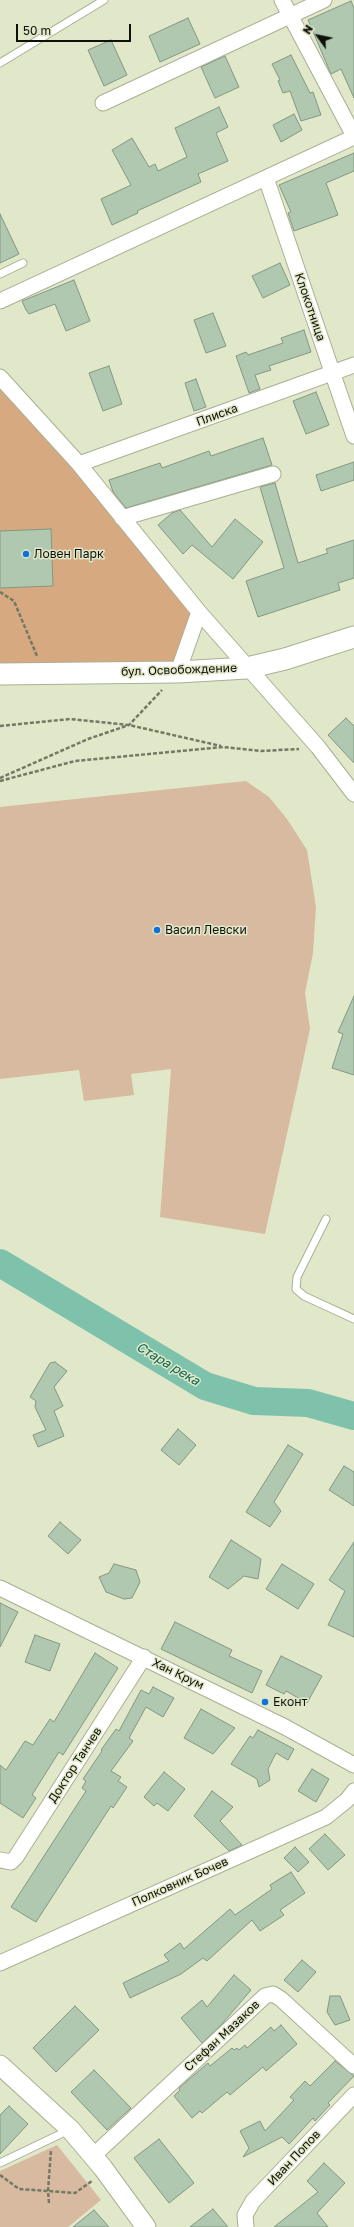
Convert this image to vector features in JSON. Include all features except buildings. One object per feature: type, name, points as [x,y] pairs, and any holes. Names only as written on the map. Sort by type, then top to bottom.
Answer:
[{"type":"main road","name":"бул. Освобождение","points":[[0,674],[178,672],[247,668],[285,659],[354,637]]},
{"type":"street","points":[[0,301],[354,136],[282,0]]},
{"type":"street","points":[[103,103],[291,17],[324,0]]},
{"type":"street","name":"Клокотница","points":[[266,178],[354,436]]},
{"type":"street","name":"Плиска","points":[[79,464],[354,365]]},
{"type":"street","points":[[0,378],[79,464],[199,612],[318,747],[354,794]]},
{"type":"street","points":[[122,518],[273,474]]},
{"type":"street","points":[[178,672],[199,612]]},
{"type":"street","name":"Хан Крум","points":[[0,1588],[285,1727],[354,1765]]},
{"type":"street","name":"Доктор Танчев","points":[[0,1860],[11,1862],[16,1857],[144,1658]]},
{"type":"street","name":"Полковник Бочев","points":[[0,1963],[326,1817],[347,1800],[354,1791]]},
{"type":"street","name":"Стефан Мазаков","points":[[98,2162],[265,1996],[273,1994],[281,1999],[354,2066]]},
{"type":"street","points":[[0,2065],[70,2129],[98,2162],[146,2227]]},
{"type":"street","name":"Иван Попов","points":[[246,2227],[245,2215],[253,2201],[354,2095]]},
{"type":"lane","points":[[0,63],[104,0]]},
{"type":"lane","points":[[0,274],[23,263]]},
{"type":"lane","points":[[326,1218],[296,1277],[296,1289],[304,1296],[354,1319]]},
{"type":"lane","points":[[0,2163],[70,2129]]},
{"type":"path","points":[[0,592],[14,601],[37,656]]},
{"type":"path","points":[[0,779],[88,739],[129,725],[178,672]]},
{"type":"path","points":[[0,726],[70,720],[129,725],[223,747],[261,751],[318,747]]},
{"type":"path","points":[[0,779],[75,761],[223,747]]},
{"type":"path","points":[[48,2141],[51,2151],[48,2191],[49,2203]]},
{"type":"path","points":[[0,2175],[19,2189],[75,2193],[88,2185],[98,2162]]},
{"type":"shaded area","points":[[0,377],[199,612],[178,672],[0,674]]},
{"type":"shaded area","name":"Васил Левски","points":[[246,781],[269,797],[287,819],[307,850],[316,907],[313,953],[305,993],[310,1029],[265,1234],[160,1217],[171,1069],[131,1074],[134,1095],[84,1101],[79,1070],[0,1079],[0,807]]},
{"type":"shaded area","points":[[57,2145],[101,2200],[68,2227],[0,2227],[0,2171]]},
{"type":"waterway","name":"Стара река","points":[[0,1263],[205,1386],[254,1401],[308,1403],[354,1416]]},
{"type":"place","name":"Ловен Парк","points":[[26,554]]},
{"type":"place","name":"Васил Левски","points":[[157,930]]},
{"type":"place","name":"Еконт","points":[[265,1702]]}]
